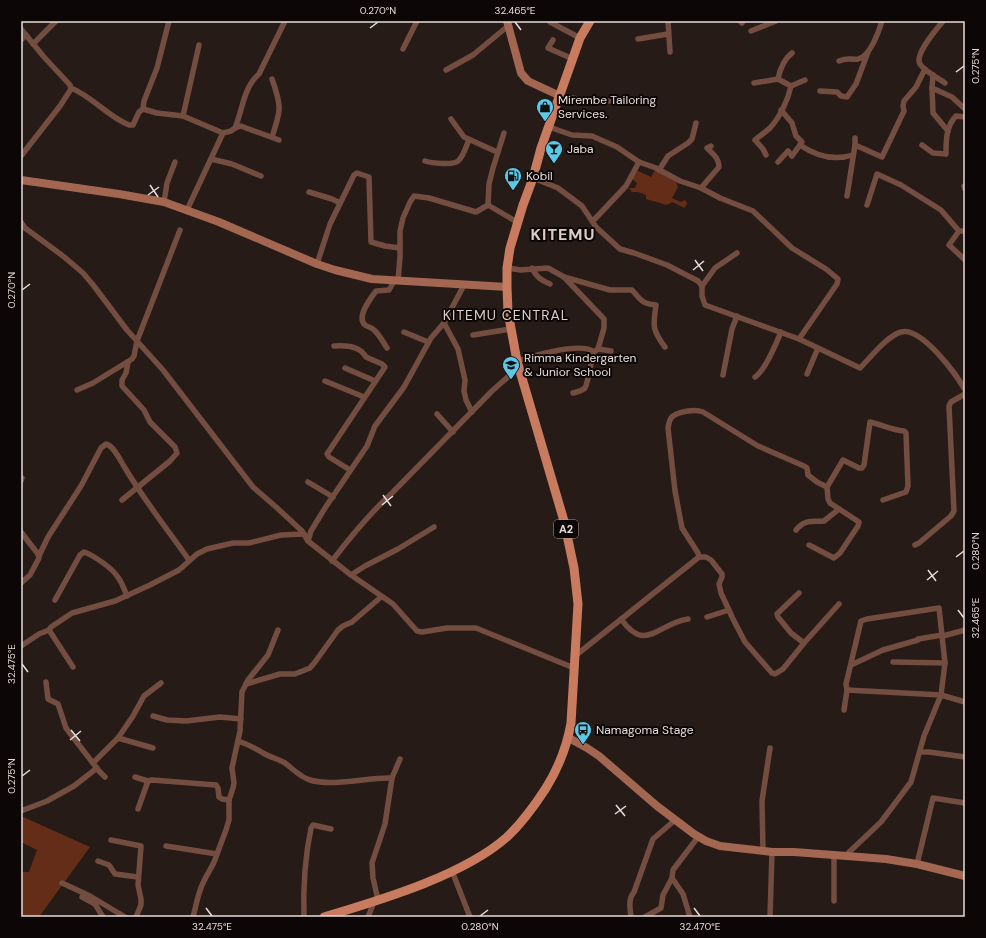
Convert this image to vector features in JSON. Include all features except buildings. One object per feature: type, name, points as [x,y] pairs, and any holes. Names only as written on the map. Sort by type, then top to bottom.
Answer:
[{"type":"main road","name":"A2","points":[[324,917],[376,901],[452,871],[488,851],[506,838],[532,810],[552,778],[561,760],[569,738],[572,723],[578,604],[574,568],[564,521],[518,364],[508,312],[507,268],[510,248],[517,222],[580,38],[590,21]]},
{"type":"street","points":[[33,44],[56,21]]},
{"type":"street","points":[[21,29],[71,88],[85,94],[110,115],[129,125],[133,125],[139,112],[143,109],[144,101],[157,68],[169,21]]},
{"type":"street","points":[[235,128],[245,93],[252,79],[259,74],[285,21]]},
{"type":"street","points":[[403,49],[417,21]]},
{"type":"street","points":[[668,21],[670,52]]},
{"type":"street","points":[[751,31],[776,21]]},
{"type":"street","points":[[820,91],[837,92],[841,96],[847,97],[856,84],[882,21]]},
{"type":"street","points":[[943,21],[921,52],[918,61],[920,65],[945,83]]},
{"type":"street","points":[[550,22],[580,38]]},
{"type":"street","points":[[446,70],[473,55],[508,23],[519,70],[528,81],[560,96],[591,101],[609,100]]},
{"type":"street","points":[[638,39],[668,34]]},
{"type":"street","points":[[21,40],[26,36]]},
{"type":"street","points":[[553,40],[548,48],[573,59]]},
{"type":"street","points":[[183,116],[199,46]]},
{"type":"street","points":[[839,61],[846,58],[858,59],[863,57],[868,52]]},
{"type":"street","points":[[778,79],[786,57],[792,53]]},
{"type":"street","points":[[855,145],[882,157],[904,111],[902,106],[904,101],[916,87],[925,69]]},
{"type":"street","points":[[933,75],[933,113],[948,131]]},
{"type":"street","points":[[272,79],[280,105],[279,115],[272,137]]},
{"type":"street","points":[[754,83],[778,79],[791,86]]},
{"type":"street","points":[[791,86],[805,80]]},
{"type":"street","points":[[766,155],[755,140],[770,128],[782,110],[790,94],[791,86]]},
{"type":"street","points":[[21,156],[71,92],[71,88]]},
{"type":"street","points":[[932,88],[952,97],[965,109]]},
{"type":"street","points":[[143,109],[157,113],[183,116],[223,133],[241,126],[279,140]]},
{"type":"street","points":[[778,162],[788,151],[792,156],[802,142],[796,136],[792,123],[782,110]]},
{"type":"street","points":[[922,145],[933,153],[946,154],[946,139],[952,121],[956,116],[965,117]]},
{"type":"street","points":[[451,119],[461,133],[469,140],[497,152]]},
{"type":"street","points":[[659,170],[668,156],[692,139],[696,123]]},
{"type":"street","points":[[549,127],[572,135],[592,136],[616,147],[639,162],[680,181],[701,188],[720,198],[753,211],[792,248],[826,269],[838,279],[837,284],[799,339]]},
{"type":"street","points":[[187,210],[223,133]]},
{"type":"street","points":[[488,205],[489,184],[497,152],[504,133]]},
{"type":"street","points":[[847,196],[854,155],[854,138]]},
{"type":"street","points":[[425,161],[432,163],[456,163],[460,160],[469,140]]},
{"type":"street","points":[[800,145],[818,155],[839,158],[854,155]]},
{"type":"street","points":[[701,188],[719,167],[716,156],[707,148],[711,146]]},
{"type":"street","points":[[211,159],[232,164],[261,176]]},
{"type":"street","points":[[164,202],[167,183],[175,162]]},
{"type":"street","points":[[593,222],[626,186],[639,162]]},
{"type":"street","points":[[317,264],[330,224],[355,174],[357,173],[369,177],[371,242],[400,248]]},
{"type":"street","points":[[867,206],[877,174],[901,185],[941,210],[962,231],[949,245],[965,260]]},
{"type":"street","points":[[533,178],[558,188],[573,198],[582,206],[596,227],[620,249],[666,265],[698,281],[702,286]]},
{"type":"street","points":[[21,180],[164,202],[219,222],[317,264],[372,279],[507,287]]},
{"type":"street","points":[[309,192],[340,203]]},
{"type":"street","points":[[387,348],[373,329],[366,325],[363,321],[362,315],[367,303],[376,291],[389,290],[396,281],[400,248],[400,231],[403,218],[414,196],[429,198],[476,212],[488,205]]},
{"type":"street","points":[[488,205],[517,222]]},
{"type":"street","points":[[21,222],[26,228],[83,273],[122,324],[163,370],[253,487],[302,531],[308,541],[332,561],[392,604],[417,631],[422,632],[447,628],[476,628],[574,668]]},
{"type":"street","points":[[77,390],[93,384],[128,362],[134,356],[137,341],[180,230]]},
{"type":"street","points":[[738,253],[715,268],[702,286],[702,296],[705,304],[799,339],[860,368],[893,336],[902,331],[912,332],[931,347],[953,372],[965,390]]},
{"type":"street","points":[[507,268],[521,270],[548,268],[564,277],[610,290],[632,290],[639,300],[648,304],[656,305],[653,325],[656,336],[665,347]]},
{"type":"street","points":[[532,268],[536,276],[550,284]]},
{"type":"street","points":[[564,277],[604,318],[604,328],[590,364],[586,386],[582,390],[573,393]]},
{"type":"street","points":[[308,541],[311,531],[324,508],[367,446],[375,426],[404,386],[428,342],[444,323],[464,285]]},
{"type":"street","points":[[723,375],[732,329],[737,316]]},
{"type":"street","points":[[444,323],[458,349],[465,380],[464,391],[466,400],[472,412]]},
{"type":"street","points":[[473,335],[511,329]]},
{"type":"street","points":[[404,332],[428,342]]},
{"type":"street","points":[[755,377],[760,374],[781,332]]},
{"type":"street","points":[[334,346],[352,347],[364,353],[366,357],[382,364],[385,367],[327,454],[329,457],[350,470]]},
{"type":"street","points":[[332,561],[356,530],[379,504],[453,432],[518,364],[564,349],[584,348],[596,351],[611,351]]},
{"type":"street","points":[[807,374],[818,348]]},
{"type":"street","points":[[122,500],[170,461],[177,453],[175,447],[150,422],[144,410],[122,386],[122,380],[126,373],[128,362]]},
{"type":"street","points":[[345,368],[375,381]]},
{"type":"street","points":[[325,381],[364,397]]},
{"type":"street","points":[[915,545],[951,516],[954,511],[949,406],[951,402],[965,394]]},
{"type":"street","points":[[699,558],[698,553],[682,528],[679,517],[668,428],[670,421],[675,415],[695,410],[703,412],[758,446],[804,466],[807,468],[808,475],[827,487]]},
{"type":"street","points":[[437,414],[453,432]]},
{"type":"street","points":[[809,545],[834,558],[840,553],[860,524],[860,522],[839,509],[828,499],[827,487],[843,460],[859,468],[862,468],[864,465],[870,422],[887,426],[895,431],[904,431],[906,433],[908,486],[906,492],[883,500]]},
{"type":"street","points":[[21,582],[27,578],[39,561],[39,556],[48,537],[106,444],[110,445],[137,488],[189,560]]},
{"type":"street","points":[[308,482],[333,497]]},
{"type":"street","points":[[796,530],[800,526],[813,520],[824,522],[839,509]]},
{"type":"street","points":[[351,575],[434,527]]},
{"type":"street","points":[[21,532],[39,556]]},
{"type":"street","points":[[21,646],[39,634],[49,630],[51,627],[72,613],[110,603],[127,596],[179,570],[197,554],[216,546],[233,543],[249,543],[281,535],[304,534]]},
{"type":"street","points":[[55,600],[80,555],[84,552],[110,568],[117,576],[127,596]]},
{"type":"street","points":[[575,656],[699,558],[706,557],[711,560],[722,574],[719,584],[720,588],[745,642],[772,673],[778,673],[783,669],[804,642],[839,604]]},
{"type":"street","points":[[799,593],[780,611],[778,617],[791,633],[804,642]]},
{"type":"street","points":[[246,684],[280,674],[294,674],[310,668],[338,630],[352,622],[382,597]]},
{"type":"street","points":[[844,710],[847,690],[846,684],[861,621],[940,608],[945,663],[941,695],[924,736],[914,773],[908,788],[881,822],[845,856]]},
{"type":"street","points":[[707,617],[729,610]]},
{"type":"street","points":[[621,619],[636,635],[644,636],[652,634],[672,623],[688,619]]},
{"type":"street","points":[[49,630],[73,667]]},
{"type":"street","points":[[193,917],[200,890],[213,866],[229,820],[229,800],[233,788],[232,768],[240,731],[242,692],[246,684],[268,655],[278,630]]},
{"type":"street","points":[[851,665],[884,650],[918,639],[943,636],[965,630]]},
{"type":"street","points":[[893,662],[945,663]]},
{"type":"street","points":[[46,682],[48,699],[58,704],[66,728],[105,777]]},
{"type":"street","points":[[21,811],[47,801],[74,786],[95,766],[118,738],[144,696],[161,683]]},
{"type":"street","points":[[847,690],[941,695],[965,702]]},
{"type":"street","points":[[153,716],[167,720],[186,721],[220,717],[241,719]]},
{"type":"street","points":[[118,738],[153,748]]},
{"type":"street","points":[[569,738],[599,756],[657,806],[698,837],[720,846],[763,852],[794,852],[886,859],[917,864],[965,876]]},
{"type":"street","points":[[238,741],[274,757],[295,772],[310,780],[336,782],[392,778]]},
{"type":"street","points":[[763,852],[762,801],[770,748]]},
{"type":"street","points":[[920,752],[965,757]]},
{"type":"street","points":[[368,916],[376,901],[372,863],[385,824],[392,778],[400,759]]},
{"type":"street","points":[[135,777],[148,781],[157,780],[216,785],[218,788],[219,797],[229,800]]},
{"type":"street","points":[[138,809],[148,781]]},
{"type":"street","points":[[917,864],[933,798],[965,803]]},
{"type":"street","points":[[631,917],[631,896],[634,892],[653,839],[675,820]]},
{"type":"street","points":[[304,917],[304,872],[311,828],[316,825],[331,829]]},
{"type":"street","points":[[645,917],[661,908],[663,895],[672,878],[673,870],[698,837]]},
{"type":"street","points":[[110,840],[141,846],[138,877],[141,905],[136,917]]},
{"type":"street","points":[[166,846],[217,854]]},
{"type":"street","points":[[770,917],[772,852]]},
{"type":"street","points":[[834,855],[834,901]]},
{"type":"street","points":[[98,860],[109,865],[115,874],[138,877]]},
{"type":"street","points":[[452,871],[470,917]]},
{"type":"street","points":[[672,878],[683,894],[690,917]]},
{"type":"street","points":[[62,883],[90,896],[125,917]]},
{"type":"street","points":[[82,897],[95,904],[104,917]]},
{"type":"street","points":[[363,905],[368,916]]},
{"type":"shaded area","points":[[636,170],[651,177],[655,170],[675,180],[678,187],[672,198],[681,202],[685,200],[687,203],[685,208],[672,202],[667,205],[646,199],[646,195],[638,192],[632,192],[629,188],[635,188],[637,183],[632,179]]},
{"type":"shaded area","points":[[21,816],[90,847],[39,917],[21,917],[21,872],[29,872],[37,850],[21,842]]},
{"type":"place","name":"Mirembe Tailoring Services.","points":[[545,122]]},
{"type":"place","name":"Jaba","points":[[554,164]]},
{"type":"place","name":"Kobil","points":[[513,191]]},
{"type":"place","name":"Rimma Kindergarten & Junior School","points":[[511,380]]},
{"type":"place","name":"Namagoma Stage","points":[[583,745]]},
{"type":"district","name":"KITEMU","points":[[563,234]]},
{"type":"district","name":"KITEMU CENTRAL","points":[[506,315]]}]
